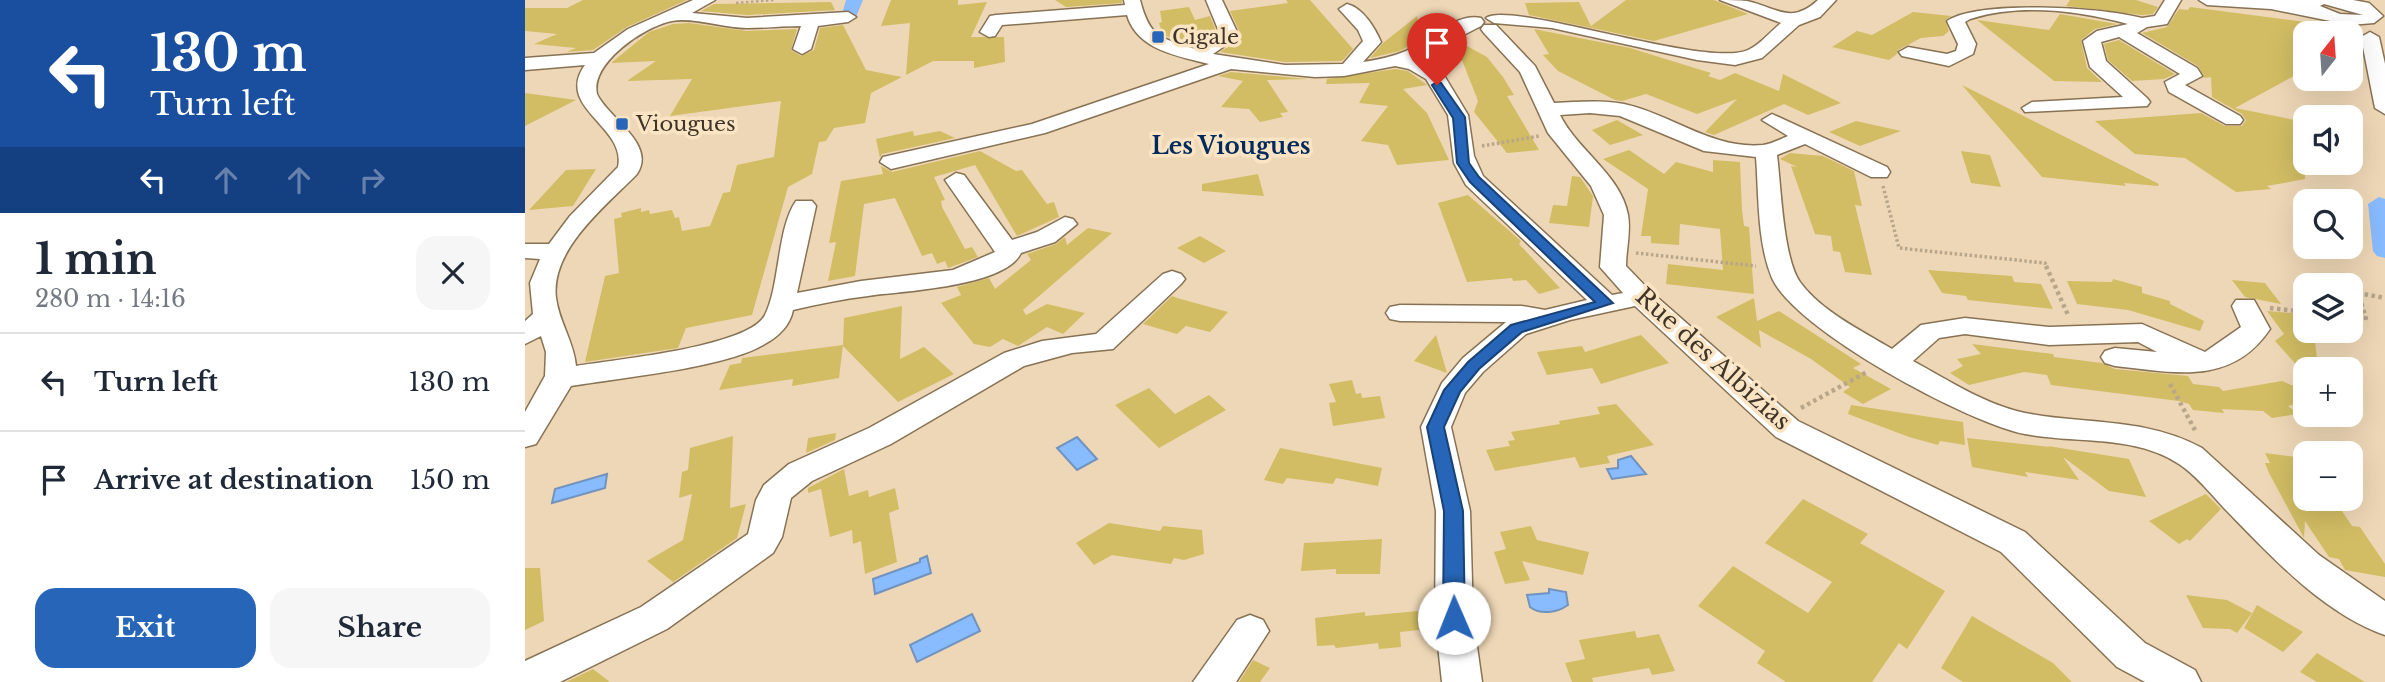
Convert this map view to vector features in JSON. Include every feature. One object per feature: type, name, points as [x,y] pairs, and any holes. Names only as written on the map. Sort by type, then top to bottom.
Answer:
[{"type":"street","points":[[525,436],[560,378],[562,355],[547,316],[542,285],[556,251],[629,169],[633,157],[628,145],[590,100],[586,88],[588,77],[600,58],[639,29],[707,0]]},
{"type":"street","points":[[1196,56],[1230,36],[1214,0]]},
{"type":"street","points":[[1728,0],[1793,22]]},
{"type":"street","points":[[989,32],[996,20],[1133,5],[1144,34],[1224,65],[1307,70],[1397,61],[1424,50],[1448,34],[1491,24],[1532,20],[1705,57],[1735,59],[1756,54],[1793,22],[1814,13],[1828,0]]},
{"type":"street","points":[[1971,0],[1987,10]]},
{"type":"street","points":[[2032,108],[2140,102],[2097,63],[2094,37],[2124,33],[2142,23],[2161,20],[2173,0]]},
{"type":"street","points":[[2207,0],[2331,4],[2369,17]]},
{"type":"street","points":[[2331,4],[2369,17]]},
{"type":"street","points":[[1908,52],[1935,59],[1956,58],[1967,51],[1967,44],[1955,21],[1963,14],[1987,10],[2067,7],[2142,23]]},
{"type":"street","points":[[1346,9],[1366,27],[1372,42],[1355,58],[1351,67]]},
{"type":"street","points":[[671,16],[747,23],[798,19],[812,22],[848,17]]},
{"type":"street","points":[[2369,17],[2385,108]]},
{"type":"street","points":[[802,49],[812,22]]},
{"type":"street","name":"Rue des Albizias","points":[[1491,24],[1528,70],[1553,122],[1602,184],[1616,215],[1613,267],[1641,297],[1778,421],[2013,542],[2131,654],[2181,682]]},
{"type":"street","points":[[2124,33],[2190,72],[2193,76],[2175,82],[2176,88],[2233,120]]},
{"type":"street","points":[[525,64],[600,58]]},
{"type":"street","points":[[1397,61],[1414,64],[1436,76],[1441,94],[1459,117],[1463,163],[1475,180],[1605,303]]},
{"type":"street","points":[[891,162],[1038,130],[1224,65]]},
{"type":"street","points":[[1553,122],[1590,107],[1622,110],[1650,118],[1712,146],[1766,152],[1806,136]]},
{"type":"street","points":[[1772,120],[1879,172]]},
{"type":"street","points":[[1766,152],[1781,268],[1790,287],[1818,311],[1894,362],[1986,412],[2021,423],[2158,439],[2192,456],[2315,574],[2359,606],[2385,619]]},
{"type":"street","points":[[781,304],[873,287],[950,281],[981,272],[1009,254],[956,180]]},
{"type":"street","points":[[560,378],[716,352],[752,341],[776,321],[804,206]]},
{"type":"street","points":[[1006,250],[1046,236],[1065,224]]},
{"type":"street","points":[[525,251],[556,251]]},
{"type":"street","points":[[525,681],[585,649],[654,618],[761,543],[769,533],[774,500],[779,489],[799,475],[879,436],[1003,363],[1032,351],[1077,341],[1103,342],[1173,279]]},
{"type":"street","points":[[1462,682],[1454,618],[1453,511],[1436,427],[1452,390],[1473,365],[1516,328],[1605,303],[1641,297]]},
{"type":"street","points":[[2115,357],[2206,364],[2235,348],[2256,329],[2245,306]]},
{"type":"street","points":[[1400,313],[1469,315],[1518,312],[1546,318]]},
{"type":"street","points":[[525,335],[547,316]]},
{"type":"street","points":[[1894,362],[1931,331],[1965,326],[2049,336],[2142,333],[2206,364]]},
{"type":"street","points":[[1213,682],[1250,631]]},
{"type":"path","points":[[1461,150],[1553,122]]},
{"type":"path","points":[[1879,172],[1899,248],[2045,263],[2077,335]]},
{"type":"path","points":[[1614,251],[1781,268]]},
{"type":"path","points":[[2363,294],[2385,299]]},
{"type":"path","points":[[2158,362],[2198,434],[2192,456]]},
{"type":"path","points":[[1778,421],[1842,387]]},
{"type":"water","points":[[1077,437],[1097,459],[1077,470],[1057,448]]},
{"type":"water","points":[[1631,456],[1646,474],[1612,479],[1607,469],[1618,468],[1618,460]]},
{"type":"water","points":[[607,474],[605,488],[552,503],[555,489]]},
{"type":"water","points":[[927,556],[931,573],[875,594],[873,579],[920,562],[920,559]]},
{"type":"water","points":[[1549,589],[1566,592],[1568,605],[1549,612],[1530,607],[1527,595],[1549,593]]},
{"type":"water","points":[[972,614],[980,631],[917,662],[910,645]]},
{"type":"building","points":[[583,0],[687,0],[627,27],[593,50],[567,52],[576,48],[534,44],[557,34],[525,31],[525,8],[567,8]]},
{"type":"building","points":[[891,0],[958,0],[958,5],[987,2],[971,37],[1004,37],[1005,62],[974,68],[974,61],[933,61],[906,75],[910,23],[881,26]]},
{"type":"building","points":[[1055,0],[1122,0],[1122,3],[1066,7]]},
{"type":"building","points":[[1286,0],[1310,0],[1353,49],[1342,61],[1285,62],[1220,52],[1242,37],[1230,11],[1288,3]]},
{"type":"building","points":[[1626,0],[1714,0],[1748,14],[1654,41],[1529,15],[1525,3],[1579,2],[1591,26]]},
{"type":"building","points":[[2070,0],[2136,0],[2158,7],[2153,14],[2142,15],[2066,6]]},
{"type":"building","points":[[831,2],[835,10],[747,15],[701,11],[714,4]]},
{"type":"building","points":[[1189,7],[1195,20],[1210,16],[1217,33],[1195,46],[1163,35],[1159,23],[1162,22],[1160,11]]},
{"type":"building","points":[[2190,7],[2297,21],[2293,21],[2293,77],[2235,108],[2293,120],[2293,175],[2305,175],[2305,179],[2267,186],[2271,189],[2236,192],[2185,158],[2135,154],[2095,121],[2201,113],[2225,126],[2242,126],[2246,120],[2242,114],[2212,97],[2211,77],[2204,78],[2198,66],[2142,33],[2167,27],[2179,9],[2188,10]]},
{"type":"building","points":[[1913,12],[1951,16],[1945,20],[1949,31],[1943,36],[1921,38],[1898,50],[1889,60],[1832,47],[1857,31],[1872,35]]},
{"type":"building","points":[[2060,14],[2117,24],[2095,29],[2081,40],[2087,68],[2102,82],[2054,81],[1977,20],[2049,30]]},
{"type":"building","points":[[1417,16],[1421,39],[1400,51],[1370,58],[1383,43]]},
{"type":"building","points":[[689,23],[747,31],[797,29],[791,50],[801,56],[814,50],[820,28],[843,25],[866,70],[902,77],[871,93],[865,123],[834,128],[826,141],[819,142],[812,174],[788,187],[752,315],[686,328],[678,348],[585,362],[605,276],[619,273],[614,219],[622,217],[621,213],[641,208],[641,212],[649,210],[650,214],[672,210],[675,218],[679,217],[682,231],[710,226],[723,193],[730,192],[737,165],[774,157],[781,101],[670,116],[692,79],[627,81],[656,61],[611,63],[649,32],[673,24]]},
{"type":"building","points":[[1534,29],[1630,48],[1711,73],[1708,76],[1720,80],[1735,73],[1779,91],[1783,74],[1841,103],[1808,115],[1784,104],[1714,135],[1705,132],[1737,99],[1697,114],[1646,94],[1622,101],[1615,100],[1558,71],[1543,55],[1549,54]]},
{"type":"building","points":[[2119,40],[2175,74],[2164,79],[2132,81],[2108,60],[2104,44]]},
{"type":"building","points":[[1458,41],[1487,57],[1503,77],[1514,95],[1507,96],[1539,150],[1507,153],[1474,112],[1478,101],[1455,42]]},
{"type":"building","points":[[1395,69],[1408,71],[1427,85],[1403,89],[1427,113],[1449,160],[1397,165],[1388,145],[1361,141],[1388,106],[1359,103],[1370,83],[1326,84],[1327,79]]},
{"type":"building","points":[[1231,72],[1308,79],[1267,80],[1288,112],[1280,113],[1283,117],[1260,122],[1249,109],[1221,107],[1243,81],[1218,76]]},
{"type":"building","points":[[1962,85],[2159,184],[2158,186],[2124,183],[2126,186],[2042,177]]},
{"type":"building","points":[[525,93],[576,100],[525,126]]},
{"type":"building","points":[[1617,120],[1643,135],[1610,145],[1592,130]]},
{"type":"building","points":[[1856,121],[1901,131],[1860,146],[1829,132]]},
{"type":"building","points":[[913,131],[914,136],[940,131],[955,138],[882,154],[880,158],[876,139]]},
{"type":"building","points":[[1629,150],[1664,174],[1676,162],[1713,172],[1713,160],[1740,162],[1742,210],[1744,226],[1749,227],[1754,294],[1666,284],[1668,264],[1723,270],[1720,229],[1680,224],[1679,245],[1651,243],[1651,236],[1641,236],[1648,189],[1603,159]]},
{"type":"building","points":[[980,151],[1016,171],[1022,170],[1047,204],[1054,202],[1059,217],[1017,236],[975,165],[934,177],[945,200],[941,201],[942,207],[965,249],[972,247],[978,257],[948,268],[945,261],[937,264],[932,253],[922,256],[895,198],[864,204],[855,276],[828,281],[836,242],[829,243],[841,181],[883,174],[881,166],[892,172]]},
{"type":"building","points":[[1961,151],[1990,155],[2001,187],[1971,183]]},
{"type":"building","points":[[1790,153],[1823,156],[1854,171],[1862,206],[1855,205],[1872,275],[1845,272],[1840,252],[1833,251],[1831,236],[1815,234],[1791,166],[1797,167],[1780,159]]},
{"type":"building","points":[[596,169],[573,206],[529,210],[566,170]]},
{"type":"building","points":[[1258,174],[1264,196],[1202,191],[1202,184]]},
{"type":"building","points":[[1572,176],[1580,177],[1593,196],[1589,227],[1549,223],[1553,205],[1567,206]]},
{"type":"building","points":[[1468,195],[1521,241],[1519,244],[1560,288],[1539,294],[1526,280],[1513,281],[1512,278],[1467,282],[1438,203]]},
{"type":"building","points":[[1088,228],[1112,233],[1023,310],[1026,315],[1047,304],[1085,313],[1063,334],[1047,327],[1018,346],[1003,339],[990,347],[974,344],[941,303],[961,295],[957,287],[989,278],[995,289],[1031,260],[1027,254],[1056,244],[1065,237],[1067,245]]},
{"type":"building","points":[[1200,236],[1226,251],[1204,263],[1177,248]]},
{"type":"building","points":[[1928,270],[2012,276],[2014,282],[2041,284],[2053,309],[1968,300],[1966,296],[1942,293]]},
{"type":"building","points":[[2113,279],[2142,287],[2142,293],[2170,301],[2170,304],[2204,321],[2200,331],[2128,310],[2077,304],[2067,281],[2112,282]]},
{"type":"building","points":[[2232,280],[2265,283],[2281,304],[2245,297]]},
{"type":"building","points":[[1172,296],[1228,312],[1210,332],[1186,326],[1177,334],[1143,324]]},
{"type":"building","points":[[1754,298],[1757,321],[1779,311],[1861,364],[1853,368],[1891,389],[1863,404],[1843,392],[1850,387],[1811,359],[1759,330],[1761,348],[1716,317]]},
{"type":"building","points":[[902,306],[900,359],[924,347],[954,374],[898,402],[843,346],[844,318]]},
{"type":"building","points":[[2267,311],[2293,313],[2293,343],[2315,343],[2317,357],[2293,357],[2293,361],[2275,341],[2284,334]]},
{"type":"building","points":[[1436,335],[1447,373],[1414,361]]},
{"type":"building","points":[[1641,335],[1669,363],[1601,384],[1590,364],[1592,368],[1547,375],[1537,352],[1582,346],[1585,352]]},
{"type":"building","points":[[1972,344],[2053,354],[2054,357],[2102,363],[2115,369],[2188,376],[2193,384],[2219,387],[2223,391],[2282,381],[2293,386],[2293,405],[2288,406],[2293,410],[2293,415],[2272,418],[2263,411],[2222,409],[2224,413],[2193,410],[2189,404],[2179,401],[2051,385],[2047,375],[2024,372],[1969,385],[1950,373],[1963,366],[1957,359],[1981,354]]},
{"type":"building","points":[[843,345],[839,378],[792,386],[793,379],[719,390],[730,365],[741,363],[742,358]]},
{"type":"building","points":[[1352,380],[1356,394],[1361,393],[1362,398],[1380,396],[1385,418],[1333,426],[1329,403],[1336,402],[1329,384]]},
{"type":"building","points":[[1149,388],[1175,414],[1209,395],[1226,410],[1159,448],[1115,405]]},
{"type":"building","points":[[1616,404],[1654,445],[1607,456],[1610,463],[1580,468],[1575,457],[1495,471],[1486,450],[1510,446],[1508,441],[1515,440],[1511,432],[1600,414],[1597,407]]},
{"type":"building","points":[[1851,405],[1963,422],[1965,445],[1940,441],[1938,445],[1909,437],[1848,414]]},
{"type":"building","points":[[836,433],[835,440],[806,453],[808,438]]},
{"type":"building","points":[[733,436],[730,508],[746,504],[737,538],[673,582],[647,561],[683,540],[692,494],[679,498],[682,472],[688,470],[690,448]]},
{"type":"building","points":[[1967,438],[2050,447],[2048,446],[2129,459],[2146,497],[2109,491],[2063,457],[2079,480],[2025,472],[2028,477],[1972,467]]},
{"type":"building","points":[[1280,448],[1382,468],[1378,486],[1336,478],[1333,484],[1287,478],[1283,484],[1264,480]]},
{"type":"building","points":[[2265,453],[2293,456],[2293,511],[2342,511],[2352,526],[2360,527],[2385,564],[2385,577],[2345,570],[2339,559],[2329,557],[2305,521],[2304,538],[2269,473],[2265,463],[2270,463]]},
{"type":"building","points":[[844,469],[849,496],[868,490],[869,497],[895,488],[899,509],[889,513],[897,562],[865,574],[861,541],[853,544],[852,530],[830,537],[821,489],[808,493],[808,488]]},
{"type":"building","points":[[2206,494],[2221,509],[2190,541],[2187,539],[2179,544],[2149,521]]},
{"type":"building","points":[[1803,499],[1868,534],[1860,543],[1945,591],[1907,649],[1899,643],[1872,682],[1786,682],[1757,663],[1765,651],[1698,606],[1733,566],[1808,613],[1832,582],[1765,543]]},
{"type":"building","points":[[1109,523],[1160,531],[1163,526],[1202,530],[1204,554],[1184,560],[1174,558],[1171,564],[1112,555],[1094,565],[1076,543]]},
{"type":"building","points":[[1531,526],[1537,540],[1589,552],[1583,575],[1522,561],[1530,580],[1505,584],[1494,552],[1506,549],[1500,532]]},
{"type":"building","points":[[1382,539],[1380,574],[1336,574],[1336,569],[1301,571],[1304,543]]},
{"type":"building","points":[[525,568],[540,568],[544,621],[525,630]]},
{"type":"building","points":[[2186,595],[2227,600],[2252,613],[2237,633],[2230,629],[2203,628]]},
{"type":"building","points":[[2257,605],[2303,632],[2283,652],[2244,628]]},
{"type":"building","points":[[1418,611],[1419,630],[1400,632],[1401,647],[1379,649],[1378,643],[1336,648],[1334,645],[1317,646],[1315,618],[1365,612],[1365,616]]},
{"type":"building","points":[[1972,616],[2053,663],[2072,682],[1963,682],[1941,668]]},
{"type":"building","points":[[1635,631],[1637,638],[1659,634],[1675,671],[1652,675],[1649,668],[1592,678],[1593,682],[1572,682],[1565,663],[1585,659],[1579,640]]},
{"type":"building","points":[[2317,653],[2365,682],[2317,682],[2300,672]]},
{"type":"building","points":[[1253,660],[1270,668],[1260,682],[1239,682]]},
{"type":"building","points":[[593,669],[610,682],[566,682]]},
{"type":"waterway","points":[[850,14],[850,5],[855,0]]},
{"type":"waterway","points":[[2379,204],[2385,251]]},
{"type":"place","name":"Cigale","points":[[1158,37]]},
{"type":"place","name":"Viougues","points":[[622,124]]},
{"type":"district","name":"Les Viougues","points":[[1231,146]]},
{"type":"route","points":[[1437,85],[1459,117],[1463,163],[1475,180],[1605,303],[1516,328],[1473,365],[1452,390],[1436,427],[1453,511],[1454,618]]}]
